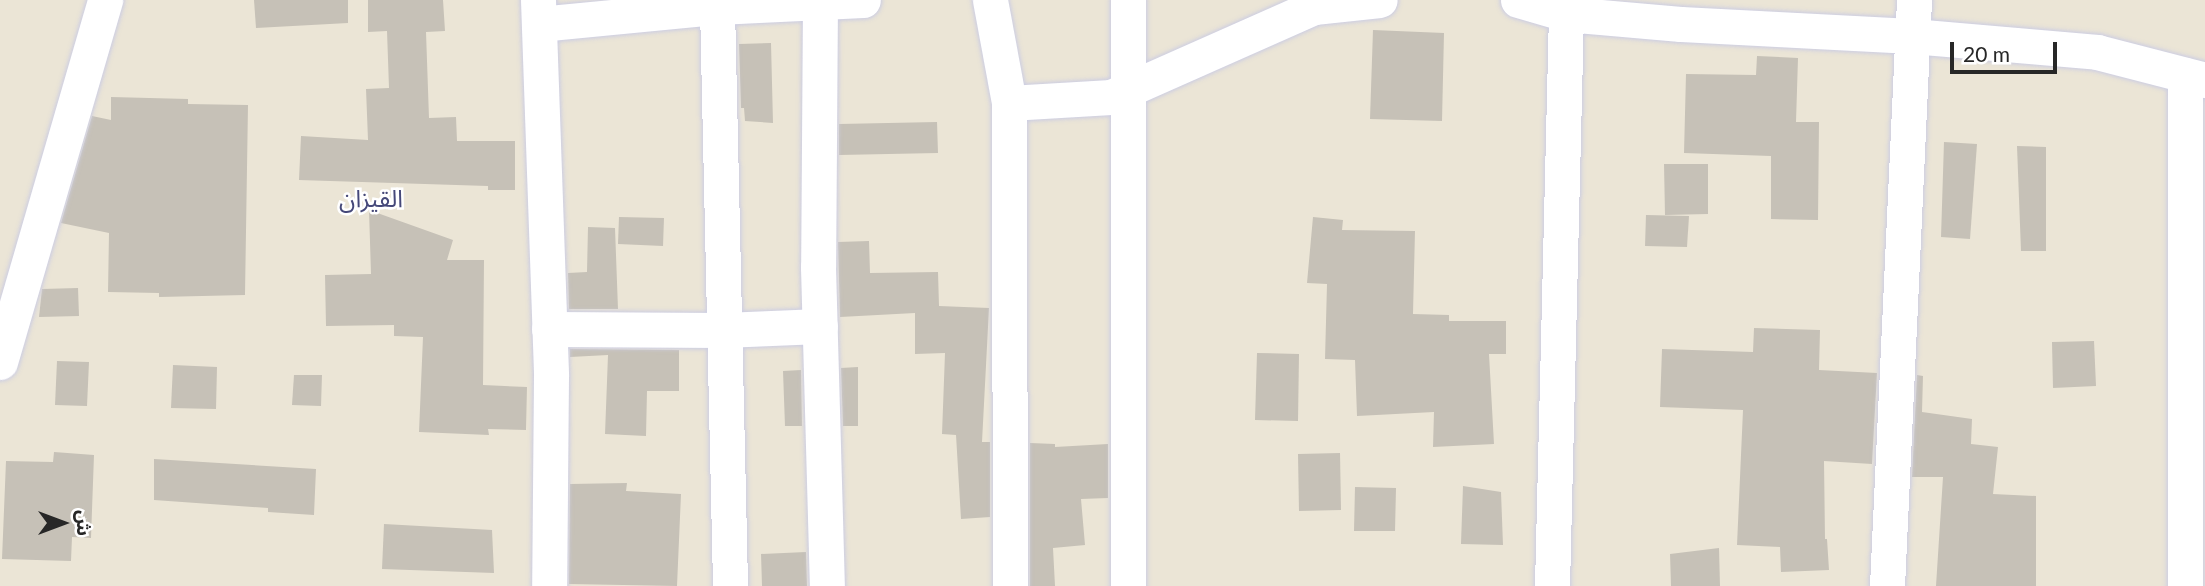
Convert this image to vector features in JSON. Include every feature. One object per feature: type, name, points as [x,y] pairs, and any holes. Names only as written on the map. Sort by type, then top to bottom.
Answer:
[{"type":"street","points":[[0,362],[105,0]]},
{"type":"street","points":[[549,586],[549,329],[539,12],[863,0]]},
{"type":"street","points":[[990,0],[1009,103],[1010,586]]},
{"type":"street","points":[[1128,0],[1128,586]]},
{"type":"street","points":[[1009,103],[1111,97],[1314,7],[1380,0]]},
{"type":"street","points":[[1518,0],[1566,14],[1681,12],[2097,52],[2195,78],[2185,586]]},
{"type":"street","points":[[1887,586],[1914,0]]},
{"type":"street","points":[[820,1],[820,326],[827,586]]},
{"type":"street","points":[[717,7],[730,586]]},
{"type":"street","points":[[1552,586],[1566,14]]},
{"type":"street","points":[[549,329],[723,330],[820,326]]},
{"type":"building","points":[[254,0],[348,0],[348,23],[256,28]]},
{"type":"building","points":[[368,0],[443,0],[445,31],[426,32],[429,118],[456,117],[457,141],[515,141],[515,190],[488,190],[488,186],[299,180],[301,136],[368,140],[366,89],[389,88],[387,31],[368,32]]},
{"type":"building","points":[[1373,30],[1444,33],[1442,121],[1370,119]]},
{"type":"building","points":[[771,43],[773,123],[745,121],[744,108],[741,108],[739,44]]},
{"type":"building","points":[[1757,56],[1798,58],[1796,122],[1819,122],[1818,220],[1771,219],[1771,156],[1684,153],[1686,74],[1756,75]]},
{"type":"building","points":[[111,97],[188,99],[188,104],[248,105],[245,295],[159,297],[159,293],[108,292],[109,233],[61,223],[92,116],[111,120]]},
{"type":"building","points":[[937,122],[938,153],[839,155],[839,124]]},
{"type":"building","points":[[1944,142],[1977,144],[1970,239],[1941,237]]},
{"type":"building","points":[[2017,146],[2046,147],[2046,251],[2021,251]]},
{"type":"building","points":[[1664,164],[1708,164],[1708,214],[1665,215]]},
{"type":"building","points":[[369,210],[453,240],[447,260],[484,260],[483,385],[527,387],[526,430],[488,429],[489,435],[419,432],[423,337],[394,336],[394,325],[326,326],[325,275],[371,274]]},
{"type":"building","points":[[1646,215],[1689,216],[1687,247],[1645,246]]},
{"type":"building","points":[[619,217],[664,218],[663,246],[618,244]]},
{"type":"building","points":[[1313,217],[1343,220],[1342,230],[1415,231],[1413,314],[1449,315],[1449,321],[1506,321],[1506,354],[1489,354],[1494,444],[1433,447],[1434,412],[1357,416],[1355,360],[1325,359],[1327,284],[1307,283]]},
{"type":"building","points":[[588,227],[615,228],[618,309],[569,309],[568,273],[587,272]]},
{"type":"building","points":[[869,241],[870,273],[938,272],[939,306],[989,308],[982,442],[990,442],[990,517],[961,519],[956,435],[942,434],[945,353],[915,354],[915,313],[840,317],[838,242]]},
{"type":"building","points":[[78,288],[79,316],[39,317],[42,289]]},
{"type":"building","points":[[1754,328],[1820,330],[1819,370],[1877,373],[1872,464],[1824,461],[1825,539],[1829,570],[1781,572],[1780,547],[1737,545],[1743,410],[1660,407],[1662,349],[1753,352]]},
{"type":"building","points":[[2094,341],[2096,386],[2053,388],[2052,342]]},
{"type":"building","points":[[570,349],[679,350],[679,391],[647,391],[646,436],[605,434],[608,355],[570,357]]},
{"type":"building","points":[[1257,353],[1299,354],[1298,421],[1255,420]]},
{"type":"building","points":[[57,361],[89,362],[87,406],[55,405]]},
{"type":"building","points":[[173,365],[217,367],[216,409],[171,408]]},
{"type":"building","points":[[858,367],[858,426],[843,426],[841,368]]},
{"type":"building","points":[[801,370],[802,426],[785,426],[783,371]]},
{"type":"building","points":[[294,375],[322,375],[321,406],[292,405]]},
{"type":"building","points":[[1917,375],[1923,376],[1922,412],[1972,419],[1971,444],[1998,447],[1993,494],[2036,496],[2036,586],[1936,586],[1943,477],[1912,477]]},
{"type":"building","points":[[1030,443],[1055,444],[1055,447],[1108,444],[1108,498],[1081,499],[1085,545],[1053,548],[1055,586],[1030,586]]},
{"type":"building","points":[[54,452],[94,455],[91,538],[72,537],[71,561],[2,559],[6,461],[53,462]]},
{"type":"building","points":[[1340,453],[1341,510],[1299,511],[1298,454]]},
{"type":"building","points":[[154,459],[316,469],[314,515],[268,512],[268,508],[154,500]]},
{"type":"building","points":[[627,483],[626,491],[681,494],[677,586],[569,584],[570,484]]},
{"type":"building","points":[[1463,486],[1501,492],[1503,545],[1461,544]]},
{"type":"building","points":[[1355,487],[1396,488],[1395,531],[1354,531]]},
{"type":"building","points":[[384,524],[492,530],[494,573],[382,569]]},
{"type":"building","points":[[1719,548],[1720,586],[1671,586],[1670,554]]},
{"type":"building","points":[[806,552],[807,586],[762,586],[761,554]]},
{"type":"district","name":"القيزان","points":[[371,198]]}]
